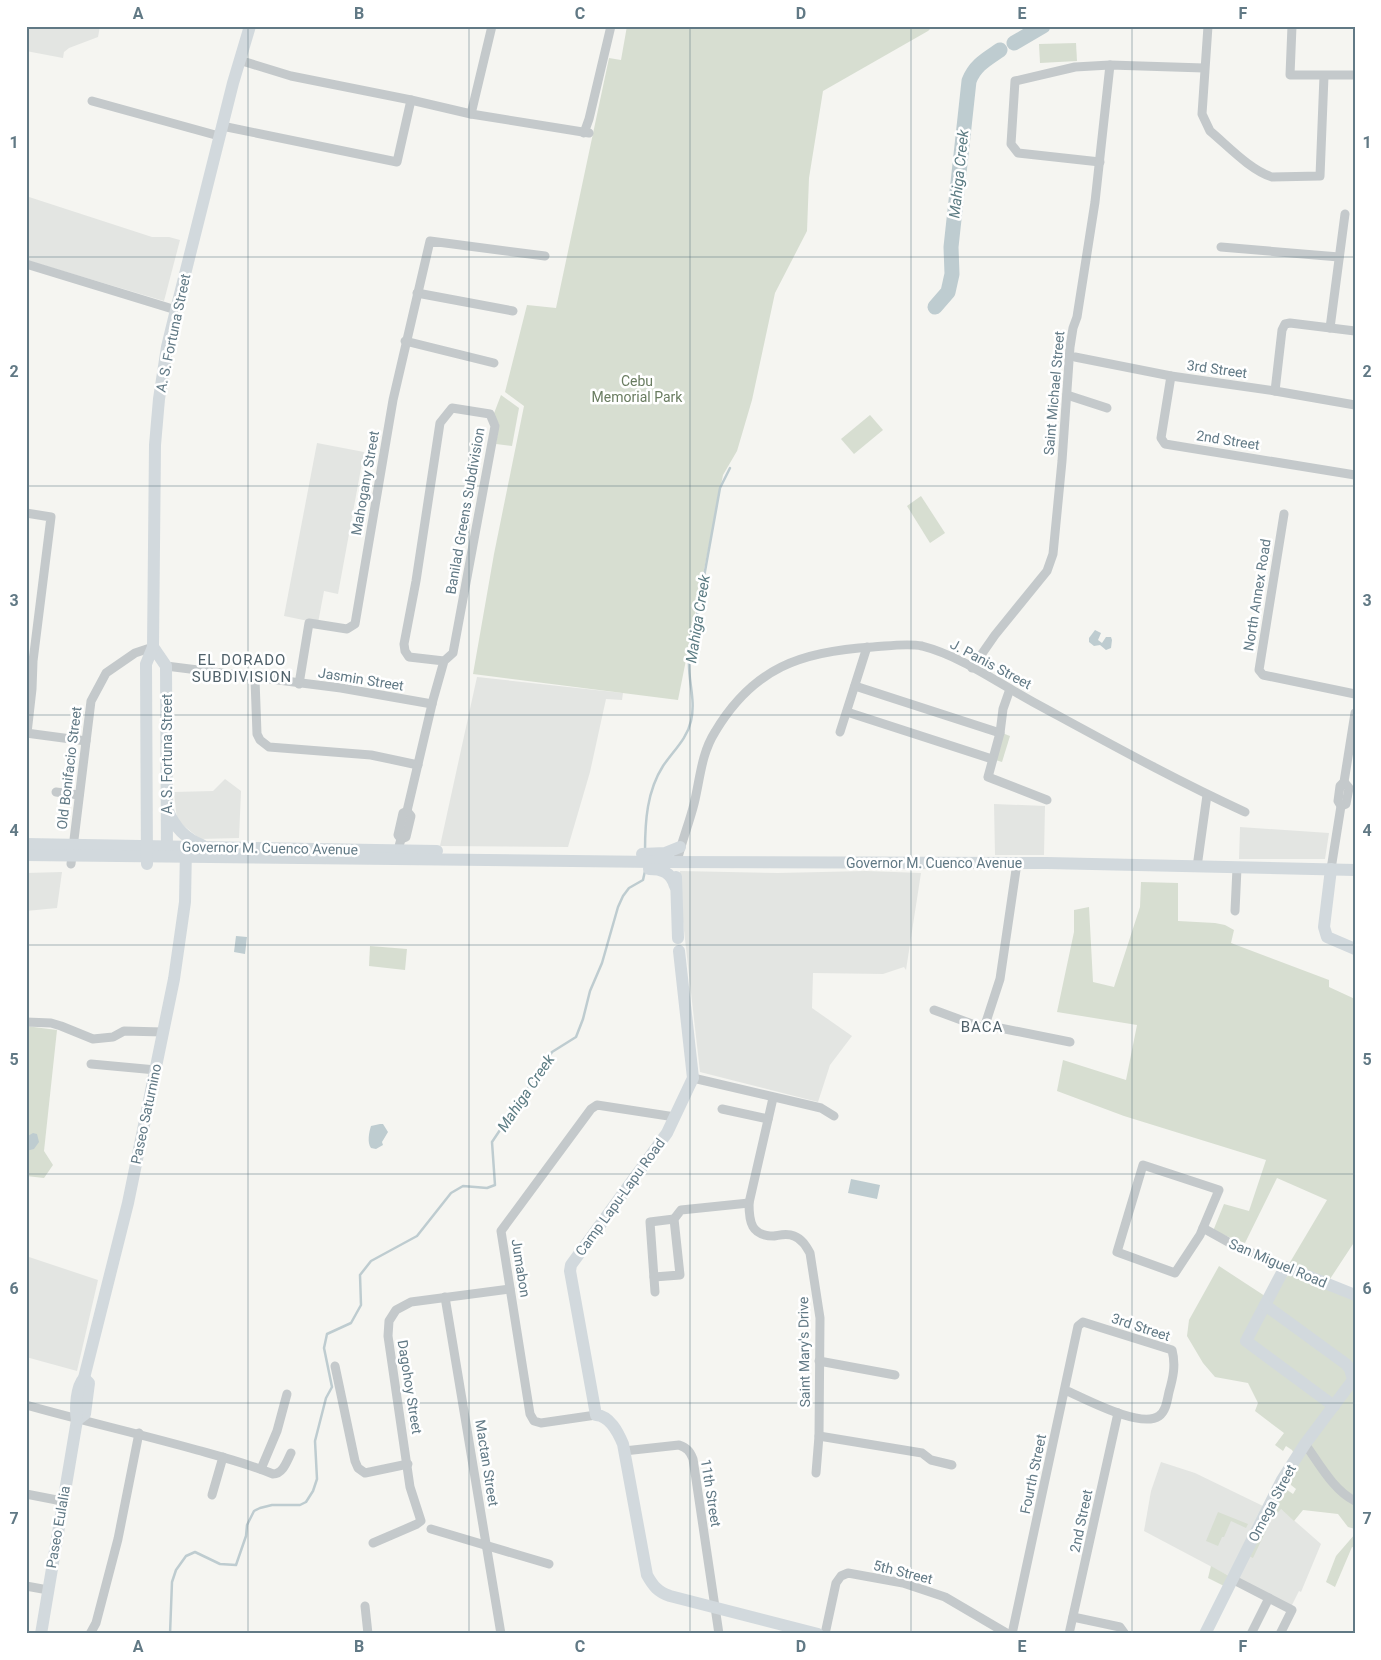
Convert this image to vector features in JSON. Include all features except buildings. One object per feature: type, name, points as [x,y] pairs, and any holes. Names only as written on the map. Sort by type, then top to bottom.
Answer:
[{"type":"main road","name":"A. S. Fortuna Street","points":[[147,864],[146,664],[154,647],[155,445],[159,399],[176,310],[220,131],[250,26]]},
{"type":"main road","points":[[154,647],[166,666]]},
{"type":"main road","name":"A. S. Fortuna Street","points":[[166,666],[167,864]]},
{"type":"main road","points":[[167,806],[174,823],[182,832],[193,841],[208,848]]},
{"type":"main road","name":"Governor M. Cuenco Avenue","points":[[26,844],[304,849],[400,844],[514,860]]},
{"type":"main road","points":[[107,846],[112,856],[107,864]]},
{"type":"main road","name":"Paseo Saturnino","points":[[77,1420],[76,1412],[80,1382],[84,1378],[128,1203],[156,1070],[185,902],[186,847]]},
{"type":"main road","points":[[675,886],[672,877],[661,870],[655,862],[665,853],[680,847]]},
{"type":"main road","points":[[275,848],[270,857],[275,864]]},
{"type":"main road","points":[[304,849],[304,865]]},
{"type":"main road","name":"Governor M. Cuenco Avenue","points":[[26,855],[621,862],[1017,863],[1355,870]]},
{"type":"main road","name":"Governor M. Cuenco Avenue","points":[[26,863],[454,867],[514,860]]},
{"type":"main road","points":[[565,861],[621,862]]},
{"type":"main road","points":[[677,862],[675,886],[678,938]]},
{"type":"main road","points":[[1331,869],[1324,926],[1327,937],[1355,949]]},
{"type":"main road","points":[[679,951],[694,1078]]},
{"type":"main road","name":"Camp Lapu-Lapu Road","points":[[596,1415],[570,1271],[571,1265],[667,1133],[694,1078]]},
{"type":"main road","points":[[1285,1267],[1246,1341],[1334,1406]]},
{"type":"main road","name":"San Miguel Road","points":[[1285,1267],[1355,1295]]},
{"type":"main road","name":"Omega Street","points":[[1205,1634],[1274,1494],[1305,1444],[1352,1380],[1350,1369],[1346,1364],[1265,1305]]},
{"type":"main road","points":[[596,1415],[600,1415],[611,1422],[618,1433],[624,1451],[647,1575],[659,1592],[818,1634]]},
{"type":"main road","name":"Paseo Eulalia","points":[[41,1634],[77,1420]]},
{"type":"street","points":[[471,114],[492,26]]},
{"type":"street","points":[[239,60],[291,76],[471,114],[587,133],[611,26]]},
{"type":"street","points":[[1208,26],[1202,114],[1210,131],[1256,170],[1265,175],[1272,177],[1320,176],[1324,76]]},
{"type":"street","points":[[1292,26],[1290,73],[1292,76],[1355,75]]},
{"type":"street","name":"Saint Michael Street","points":[[972,668],[995,635],[1046,570],[1052,554],[1062,461],[1072,328],[1078,317],[1100,162],[1110,66]]},
{"type":"street","points":[[1100,162],[1018,153],[1011,144],[1015,81],[1075,67],[1204,68]]},
{"type":"street","points":[[92,101],[220,131],[397,162],[411,100]]},
{"type":"street","points":[[1330,328],[1345,214]]},
{"type":"street","name":"Mahogany Street","points":[[299,684],[309,623],[347,629],[355,624],[391,410],[430,241],[544,256]]},
{"type":"street","points":[[1221,247],[1339,257]]},
{"type":"street","points":[[26,264],[176,310]]},
{"type":"street","points":[[417,293],[513,311]]},
{"type":"street","points":[[1275,391],[1282,330],[1285,324],[1355,331]]},
{"type":"street","points":[[406,341],[494,363]]},
{"type":"street","name":"3rd Street","points":[[1075,357],[1171,376],[1355,405]]},
{"type":"street","name":"2nd Street","points":[[1171,376],[1161,438],[1166,444],[1355,475]]},
{"type":"street","points":[[1067,395],[1106,408]]},
{"type":"street","name":"Banilad Greens Subdivision","points":[[452,408],[490,414],[495,426],[452,653],[444,661],[409,657],[405,651],[404,644],[416,581],[440,423],[452,408]]},
{"type":"street","points":[[26,512],[51,517],[32,661],[32,689],[26,733],[86,741]]},
{"type":"street","name":"North Annex Road","points":[[1284,514],[1259,670],[1263,675],[1355,694]]},
{"type":"street","name":"J. Panis Street","points":[[677,862],[694,805],[702,762],[708,743],[723,719],[747,691],[757,680],[794,661],[828,652],[867,647],[919,646],[949,655],[1207,795],[1245,812]]},
{"type":"street","name":"Old Bonifacio Street","points":[[71,864],[90,701],[106,673],[135,653],[154,647]]},
{"type":"street","points":[[840,732],[867,647]]},
{"type":"street","points":[[400,844],[406,837],[410,822],[411,816],[407,810],[444,661]]},
{"type":"street","name":"Jasmin Street","points":[[166,666],[341,688],[432,704]]},
{"type":"street","points":[[256,678],[257,734],[260,740],[269,747],[371,755],[418,765]]},
{"type":"street","points":[[855,686],[1000,733]]},
{"type":"street","points":[[1010,689],[988,777],[1047,800]]},
{"type":"street","points":[[847,712],[992,759]]},
{"type":"street","points":[[1331,869],[1341,806],[1346,804],[1349,788],[1344,782],[1354,717]]},
{"type":"street","points":[[56,792],[79,795]]},
{"type":"street","points":[[1197,867],[1207,795]]},
{"type":"street","points":[[985,1025],[1000,979],[1017,863]]},
{"type":"street","points":[[1235,911],[1238,868]]},
{"type":"street","points":[[934,1010],[983,1028],[985,1025],[1070,1042]]},
{"type":"street","points":[[26,1022],[61,1026],[93,1039],[113,1037],[124,1031],[163,1032]]},
{"type":"street","points":[[91,1064],[156,1070]]},
{"type":"street","points":[[694,1078],[821,1108],[834,1116]]},
{"type":"street","name":"Saint Mary's Drive","points":[[773,1098],[749,1203],[749,1219],[759,1233],[767,1235],[793,1235],[806,1245],[810,1253],[820,1318],[819,1436],[816,1473]]},
{"type":"street","name":"Jumabon","points":[[596,1415],[541,1423],[534,1421],[530,1414],[501,1232],[590,1109],[598,1105],[675,1118]]},
{"type":"street","points":[[722,1109],[768,1119]]},
{"type":"street","points":[[1143,1165],[1219,1190],[1204,1228],[1176,1273],[1117,1252],[1143,1165]]},
{"type":"street","points":[[655,1292],[650,1222],[674,1218],[684,1209],[749,1203]]},
{"type":"street","points":[[654,1277],[680,1275],[674,1218]]},
{"type":"street","name":"San Miguel Road","points":[[1204,1228],[1230,1243],[1285,1267]]},
{"type":"street","name":"Dagohoy Street","points":[[373,1544],[421,1521],[410,1487],[388,1336],[389,1321],[396,1310],[411,1302],[510,1288]]},
{"type":"street","name":"Mactan Street","points":[[445,1298],[501,1634]]},
{"type":"street","name":"3rd Street","points":[[1065,1390],[1118,1413],[1146,1420],[1158,1417],[1165,1409],[1174,1374],[1172,1350],[1083,1322]]},
{"type":"street","name":"Fourth Street","points":[[1010,1634],[1078,1326],[1083,1322]]},
{"type":"street","points":[[819,1361],[895,1375]]},
{"type":"street","points":[[335,1366],[358,1468],[365,1473],[408,1464]]},
{"type":"street","points":[[261,1469],[277,1431],[287,1394]]},
{"type":"street","points":[[26,1405],[223,1457],[273,1474],[281,1471],[291,1454]]},
{"type":"street","name":"2nd Street","points":[[1069,1634],[1118,1413]]},
{"type":"street","points":[[90,1634],[96,1623],[118,1540],[139,1434]]},
{"type":"street","points":[[819,1436],[922,1453],[931,1460],[952,1465]]},
{"type":"street","points":[[1305,1444],[1338,1489],[1355,1501]]},
{"type":"street","name":"11th Street","points":[[624,1451],[679,1445],[691,1453],[719,1634]]},
{"type":"street","points":[[212,1495],[223,1457]]},
{"type":"street","points":[[26,1494],[62,1501]]},
{"type":"street","points":[[431,1529],[549,1564]]},
{"type":"street","name":"5th Street","points":[[825,1634],[836,1583],[841,1576],[848,1574],[903,1583],[945,1597],[1010,1634]]},
{"type":"street","points":[[1232,1579],[1292,1610],[1280,1634]]},
{"type":"street","points":[[26,1586],[48,1590]]},
{"type":"street","points":[[1250,1634],[1269,1598]]},
{"type":"street","points":[[365,1606],[368,1634]]},
{"type":"street","points":[[1073,1617],[1120,1627],[1125,1634]]},
{"type":"shaded area","points":[[26,26],[100,26],[98,37],[69,48],[64,52],[63,58],[26,51]]},
{"type":"shaded area","points":[[26,196],[152,237],[169,237],[180,240],[164,301],[26,260]]},
{"type":"shaded area","points":[[317,443],[364,452],[338,594],[324,591],[318,623],[284,616]]},
{"type":"shaded area","points":[[1095,630],[1101,633],[1098,640],[1102,643],[1106,637],[1111,637],[1111,648],[1106,650],[1100,645],[1094,646],[1089,642],[1089,638]]},
{"type":"shaded area","points":[[477,677],[623,693],[622,700],[606,699],[590,772],[568,847],[440,846]]},
{"type":"shaded area","points":[[225,779],[241,791],[239,838],[200,839],[177,820],[174,792],[213,791]]},
{"type":"shaded area","points":[[994,804],[1045,806],[1044,855],[995,855]]},
{"type":"shaded area","points":[[1240,827],[1329,833],[1325,859],[1239,859]]},
{"type":"shaded area","points":[[680,871],[778,873],[866,871],[921,873],[906,970],[904,967],[883,974],[813,973],[812,1008],[852,1036],[830,1065],[818,1102],[700,1072],[679,886]]},
{"type":"shaded area","points":[[62,872],[57,908],[26,911],[26,873]]},
{"type":"shaded area","points":[[236,936],[247,937],[245,954],[234,952]]},
{"type":"shaded area","points":[[383,1124],[388,1132],[382,1142],[383,1145],[376,1149],[371,1148],[369,1134],[371,1126]]},
{"type":"shaded area","points":[[33,1133],[37,1134],[39,1142],[34,1149],[26,1151],[26,1137]]},
{"type":"shaded area","points":[[851,1179],[880,1185],[877,1199],[848,1193]]},
{"type":"shaded area","points":[[26,1256],[98,1280],[77,1371],[26,1357]]},
{"type":"shaded area","points":[[1161,1462],[1195,1473],[1263,1506],[1229,1576],[1144,1531],[1151,1491]]},
{"type":"shaded area","points":[[1272,1504],[1280,1508],[1321,1544],[1301,1592],[1299,1591],[1291,1607],[1235,1578]]},
{"type":"green space","name":"Cebu Memorial Park","points":[[627,26],[933,26],[928,31],[823,91],[809,178],[807,231],[775,293],[752,400],[737,451],[723,475],[678,700],[473,674],[494,554],[524,406],[505,392],[527,305],[556,308],[609,58],[621,60]]},
{"type":"green space","points":[[1076,43],[1077,61],[1040,63],[1039,44]]},
{"type":"green space","points":[[501,395],[519,408],[512,446],[496,444],[499,424],[493,416]]},
{"type":"green space","points":[[870,415],[883,430],[854,454],[841,439]]},
{"type":"green space","points":[[921,496],[945,533],[930,543],[907,506]]},
{"type":"green space","points":[[997,731],[1010,736],[1002,762],[989,758]]},
{"type":"green space","points":[[1141,882],[1178,883],[1178,921],[1225,925],[1234,930],[1231,943],[1329,980],[1329,987],[1355,999],[1355,1241],[1330,1279],[1289,1264],[1327,1200],[1277,1178],[1245,1243],[1213,1231],[1224,1204],[1249,1211],[1266,1160],[1124,1116],[1057,1091],[1063,1060],[1126,1080],[1137,1025],[1057,1012],[1074,932],[1074,910],[1089,907],[1093,982],[1114,987],[1140,907]]},
{"type":"green space","points":[[370,946],[407,949],[405,970],[369,966]]},
{"type":"green space","points":[[26,1026],[57,1030],[44,1151],[53,1165],[44,1178],[26,1176]]},
{"type":"green space","points":[[1219,1266],[1271,1300],[1284,1278],[1293,1273],[1355,1298],[1355,1529],[1348,1527],[1338,1514],[1303,1510],[1294,1521],[1281,1509],[1270,1522],[1253,1558],[1247,1555],[1283,1487],[1293,1494],[1296,1489],[1291,1485],[1290,1472],[1298,1461],[1292,1450],[1286,1446],[1283,1451],[1275,1445],[1284,1433],[1255,1411],[1258,1403],[1248,1383],[1215,1377],[1203,1363],[1187,1336],[1189,1320]]},
{"type":"green space","points":[[1218,1512],[1248,1524],[1246,1528],[1231,1521],[1218,1546],[1206,1541]]},
{"type":"green space","points":[[1355,1534],[1355,1548],[1352,1547],[1335,1587],[1326,1582],[1336,1556]]},
{"type":"green space","points":[[1211,1566],[1229,1576],[1224,1586],[1208,1578]]},
{"type":"waterway","name":"Mahiga Creek","points":[[1014,43],[1043,26]]},
{"type":"waterway","name":"Mahiga Creek","points":[[935,307],[948,292],[952,274],[951,247],[969,81],[978,67],[1000,50]]},
{"type":"waterway","name":"Mahiga Creek","points":[[645,851],[646,818],[653,786],[663,766],[686,734],[691,721],[693,706],[689,660],[720,488],[730,468]]},
{"type":"waterway","name":"Mahiga Creek","points":[[170,1634],[172,1582],[176,1570],[186,1556],[195,1552],[220,1564],[236,1565],[246,1536],[247,1525],[254,1511],[272,1505],[300,1505],[306,1502],[313,1491],[317,1479],[315,1441],[326,1398],[332,1387],[324,1348],[327,1334],[351,1323],[361,1305],[360,1275],[371,1261],[417,1236],[451,1193],[463,1186],[487,1188],[495,1185],[492,1142],[552,1052],[576,1037],[590,991],[602,963],[618,907],[629,888],[643,880],[645,871]]},
{"type":"district","name":"EL DORADO SUBDIVISION","points":[[242,668]]},
{"type":"district","name":"BACA","points":[[982,1027]]}]
